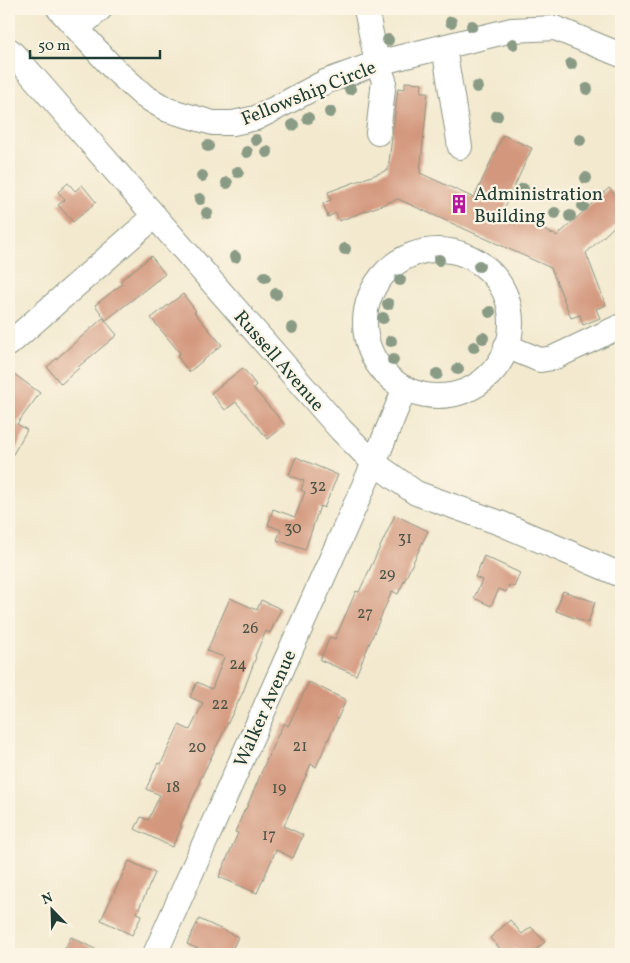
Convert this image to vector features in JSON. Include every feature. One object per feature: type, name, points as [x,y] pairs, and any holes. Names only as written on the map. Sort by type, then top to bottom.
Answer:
[{"type":"street","name":"Fellowship Circle","points":[[59,9],[112,67],[144,96],[168,110],[214,123],[233,123],[256,118],[325,82],[377,62],[512,30],[555,28],[621,55]]},
{"type":"street","points":[[77,29],[100,9]]},
{"type":"street","points":[[366,9],[377,62],[384,80],[378,133]]},
{"type":"street","points":[[444,47],[460,148]]},
{"type":"street","name":"Russell Avenue","points":[[9,50],[341,430],[374,462],[416,492],[500,523],[621,575]]},
{"type":"street","points":[[9,344],[155,216]]},
{"type":"street","points":[[439,250],[452,251],[468,257],[488,270],[507,298],[510,328],[506,346],[496,365],[486,377],[469,388],[443,395],[416,392],[406,388],[394,381],[376,362],[368,341],[365,317],[368,300],[385,272],[409,256],[439,250]]},
{"type":"street","points":[[506,346],[540,360],[554,358],[621,326]]},
{"type":"street","name":"Walker Avenue","points":[[155,954],[406,388]]},
{"type":"building","name":"Administration Building","points":[[405,82],[422,83],[421,92],[428,92],[420,173],[474,198],[503,135],[532,148],[503,211],[557,236],[609,188],[621,201],[621,220],[586,253],[606,305],[596,309],[600,318],[583,325],[580,315],[571,318],[551,268],[398,199],[339,221],[336,213],[328,217],[323,203],[331,200],[328,192],[388,170],[398,88],[405,89]]},
{"type":"building","points":[[68,183],[75,191],[82,185],[96,202],[73,222],[58,205],[65,200],[58,192]]},
{"type":"building","points":[[151,256],[165,274],[106,320],[95,305],[122,284],[120,281]]},
{"type":"building","points":[[183,294],[196,311],[194,312],[222,345],[189,372],[177,356],[180,353],[151,318]]},
{"type":"building","points":[[103,318],[117,335],[78,367],[61,384],[47,367]]},
{"type":"building","points":[[243,368],[256,385],[253,388],[285,425],[268,439],[236,402],[225,410],[211,393]]},
{"type":"building","points":[[14,374],[40,393],[17,424],[27,430],[9,461],[9,381]]},
{"type":"building","points":[[296,457],[338,475],[324,508],[320,506],[305,550],[277,540],[281,530],[268,525],[273,509],[295,517],[305,492],[301,490],[304,481],[289,475]]},
{"type":"building","points":[[395,515],[428,531],[398,594],[392,591],[356,675],[320,660],[330,637],[335,639],[356,591],[359,592]]},
{"type":"building","points":[[484,556],[520,573],[514,587],[509,585],[506,592],[499,589],[491,606],[474,598],[482,580],[475,577]]},
{"type":"building","points":[[563,591],[595,602],[588,623],[556,611]]},
{"type":"building","points":[[230,598],[257,610],[261,600],[281,609],[270,633],[266,631],[263,637],[243,692],[199,782],[180,826],[182,827],[172,847],[135,829],[141,817],[148,820],[160,795],[146,789],[158,763],[161,764],[179,725],[190,730],[203,703],[190,697],[197,682],[212,689],[224,657],[207,651]]},
{"type":"building","points":[[309,682],[346,700],[316,767],[311,764],[284,826],[303,835],[293,858],[276,850],[257,893],[219,877],[238,833],[235,832],[273,745],[284,723],[288,726]]},
{"type":"building","points":[[129,861],[155,873],[137,913],[142,915],[132,935],[101,920]]},
{"type":"building","points":[[199,919],[238,937],[230,954],[209,954],[187,944]]},
{"type":"building","points":[[510,920],[522,934],[531,927],[545,942],[531,954],[520,954],[515,949],[509,954],[505,954],[490,938]]},
{"type":"building","points":[[71,937],[105,954],[62,954]]},
{"type":"place","name":"Administration Building","points":[[459,204]]}]
